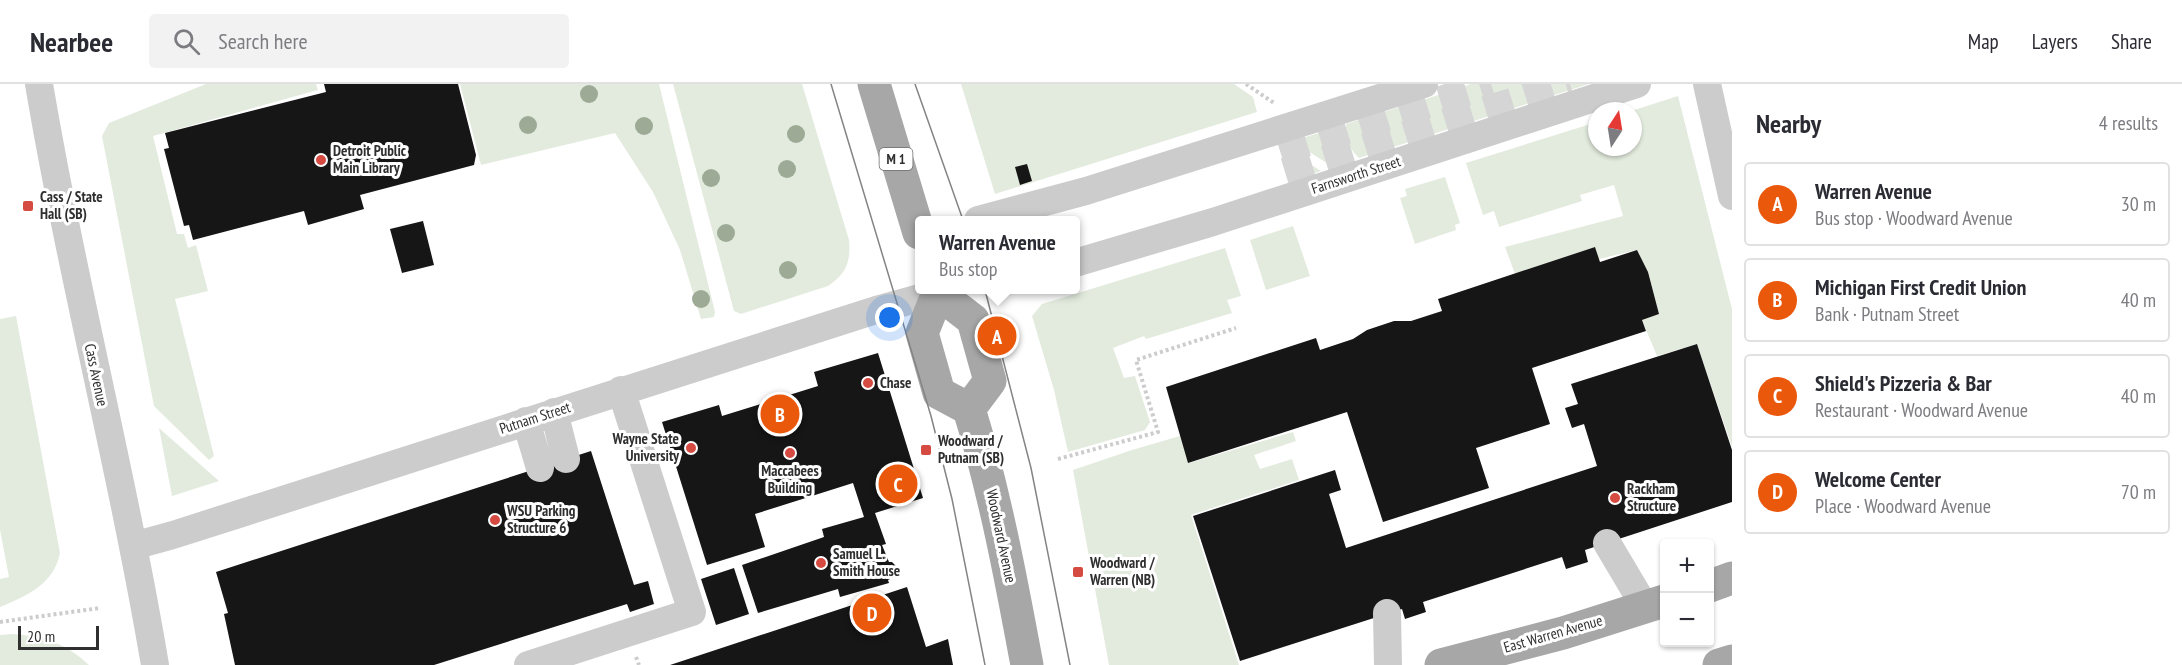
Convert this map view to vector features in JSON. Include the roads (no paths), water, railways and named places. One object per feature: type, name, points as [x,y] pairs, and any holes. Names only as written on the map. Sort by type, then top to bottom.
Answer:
[{"type":"main road","name":"M 1","points":[[874,84],[915,220]]},
{"type":"main road","points":[[939,294],[922,333],[939,393],[969,410],[990,381],[972,320],[945,294]]},
{"type":"main road","name":"Woodward Avenue","points":[[969,410],[989,479],[1027,665]]},
{"type":"main road","points":[[1714,585],[1732,578]]},
{"type":"main road","name":"East Warren Avenue","points":[[1441,665],[1563,633],[1655,604]]},
{"type":"main road","points":[[1719,665],[1732,661]]},
{"type":"street","name":"Cass Avenue","points":[[39,84],[70,251],[133,546],[155,665]]},
{"type":"street","points":[[1007,216],[1058,209],[1424,84]]},
{"type":"street","name":"Farnsworth Street","points":[[1080,261],[1223,218],[1636,84]]},
{"type":"street","points":[[1707,84],[1732,195]]},
{"type":"street","name":"Putnam Street","points":[[133,546],[928,294]]},
{"type":"street","points":[[528,665],[692,612],[621,390]]},
{"type":"street","points":[[554,412],[566,459]]},
{"type":"street","points":[[526,421],[540,468]]},
{"type":"street","points":[[1607,543],[1655,604]]},
{"type":"street","points":[[1387,613],[1388,665]]},
{"type":"tunnel","points":[[1280,151],[1491,84]]},
{"type":"tunnel","points":[[1285,172],[1570,84]]},
{"type":"tram line","points":[[831,84],[931,416],[952,499],[985,665]]},
{"type":"tram line","points":[[915,84],[962,216]]},
{"type":"tram line","points":[[986,294],[1031,468],[1070,665]]},
{"type":"place","name":"Detroit Public Main Library","points":[[321,160]]},
{"type":"place","name":"Cass / State Hall (SB)","points":[[28,206]]},
{"type":"place","name":"Warren Avenue","points":[[997,336]]},
{"type":"place","name":"Chase","points":[[868,383]]},
{"type":"place","name":"Michigan First Credit Union","points":[[780,414]]},
{"type":"place","name":"Wayne State University","points":[[691,448]]},
{"type":"place","name":"Woodward / Putnam (SB)","points":[[926,450]]},
{"type":"place","name":"Maccabees Building","points":[[790,453]]},
{"type":"place","name":"Shield's Pizzeria & Bar","points":[[898,484]]},
{"type":"place","name":"Rackham Structure","points":[[1615,498]]},
{"type":"place","name":"WSU Parking Structure 6","points":[[495,520]]},
{"type":"place","name":"Samuel L. Smith House","points":[[821,563]]},
{"type":"place","name":"Woodward / Warren (NB)","points":[[1078,572]]},
{"type":"place","name":"Welcome Center","points":[[872,613]]}]
